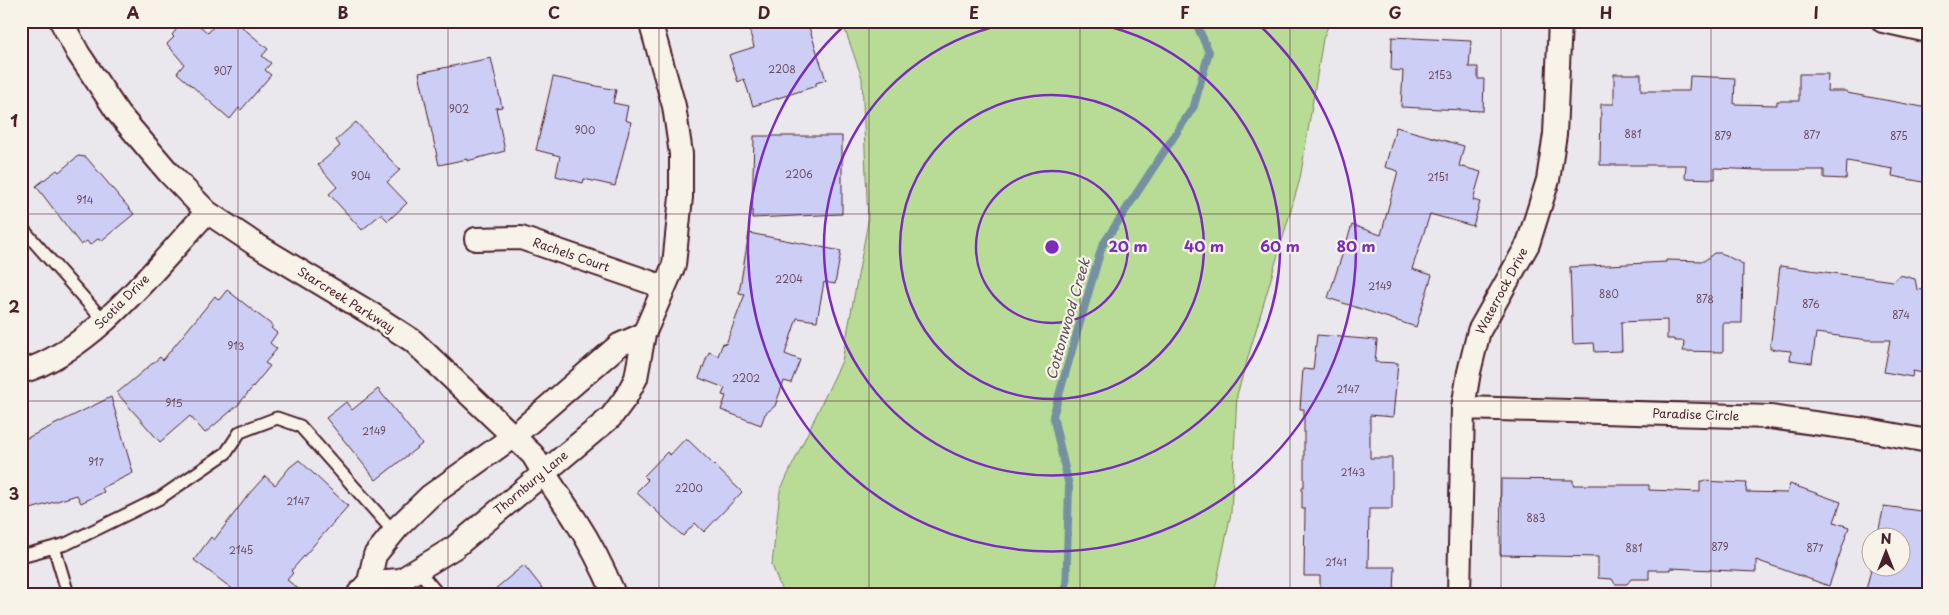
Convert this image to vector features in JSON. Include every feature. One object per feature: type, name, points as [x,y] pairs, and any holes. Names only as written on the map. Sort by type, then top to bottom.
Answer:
[{"type":"street","name":"Starcreek Parkway","points":[[61,21],[78,53],[118,113],[169,173],[207,212],[255,244],[413,341],[533,455],[600,562],[614,594]]},
{"type":"street","name":"Thornbury Lane","points":[[364,588],[401,580],[455,547],[611,417],[636,378],[644,334],[674,265],[681,197],[681,154],[674,106],[650,21]]},
{"type":"street","name":"Waterrock Drive","points":[[1459,594],[1463,408],[1479,331],[1528,244],[1548,180],[1555,134],[1560,21]]},
{"type":"street","points":[[1883,21],[1928,31]]},
{"type":"street","name":"Scotia Drive","points":[[21,372],[62,353],[83,339],[104,321],[126,300],[207,212]]},
{"type":"street","name":"Rachels Court","points":[[476,239],[521,238],[664,287]]},
{"type":"street","name":"Thornbury Lane","points":[[364,588],[375,555],[394,532],[430,496],[514,436],[618,345],[644,334]]},
{"type":"street","name":"Paradise Circle","points":[[1463,408],[1770,417],[1873,431],[1928,441]]},
{"type":"lane","points":[[21,227],[104,321]]},
{"type":"lane","points":[[21,556],[66,544],[160,498],[226,453],[240,432],[277,418],[300,426],[394,532]]},
{"type":"lane","points":[[54,547],[68,594]]},
{"type":"lane","points":[[418,570],[438,594]]},
{"type":"green space","points":[[842,21],[1330,21],[1323,39],[1300,179],[1237,395],[1231,513],[1214,594],[783,594],[772,565],[780,491],[842,361],[868,222],[862,78]]},
{"type":"building","points":[[183,21],[194,21],[208,33],[218,21],[235,21],[268,49],[262,56],[271,63],[265,70],[271,75],[241,110],[239,108],[230,119],[177,73],[184,64],[167,44],[174,37],[172,35]]},
{"type":"building","points":[[775,21],[807,21],[826,80],[816,83],[816,86],[753,106],[744,79],[738,82],[729,55],[754,47],[749,29]]},
{"type":"building","points":[[1392,37],[1471,41],[1469,67],[1478,67],[1478,79],[1484,79],[1483,111],[1401,107],[1403,71],[1391,70]]},
{"type":"building","points":[[491,58],[502,107],[496,108],[505,151],[467,161],[467,159],[439,165],[419,73]]},
{"type":"building","points":[[1614,74],[1641,74],[1641,91],[1689,91],[1690,76],[1735,78],[1734,104],[1777,105],[1777,101],[1799,101],[1799,74],[1828,74],[1827,91],[1847,91],[1847,93],[1928,108],[1928,183],[1892,176],[1893,169],[1847,161],[1846,179],[1824,178],[1824,170],[1715,168],[1715,179],[1685,178],[1686,165],[1600,165],[1601,104],[1614,104]]},
{"type":"building","points":[[553,77],[616,90],[613,103],[628,106],[625,120],[631,122],[615,186],[584,179],[583,183],[556,176],[560,156],[536,150]]},
{"type":"building","points":[[356,122],[400,170],[387,182],[407,203],[388,221],[381,214],[362,230],[329,194],[337,187],[318,165],[340,146],[336,140]]},
{"type":"building","points":[[1396,127],[1464,146],[1459,166],[1481,172],[1473,200],[1480,202],[1473,226],[1430,214],[1412,269],[1432,275],[1416,327],[1328,298],[1352,225],[1381,235],[1398,171],[1385,167]]},
{"type":"building","points":[[754,136],[842,136],[842,214],[752,218]]},
{"type":"building","points":[[78,156],[86,157],[134,214],[101,241],[99,238],[90,245],[87,241],[81,245],[36,186],[57,170],[59,172]]},
{"type":"building","points":[[749,233],[841,251],[835,284],[824,282],[817,321],[797,318],[785,354],[800,360],[791,383],[784,381],[775,406],[765,414],[761,425],[721,410],[726,396],[722,395],[725,388],[699,378],[709,352],[718,356],[723,343],[726,344],[745,294],[739,293]]},
{"type":"building","points":[[1714,253],[1721,253],[1743,264],[1742,323],[1723,323],[1723,352],[1683,351],[1684,341],[1667,339],[1667,320],[1621,322],[1622,351],[1595,352],[1594,343],[1573,344],[1570,267],[1666,262],[1666,260],[1704,261]]},
{"type":"building","points":[[1780,266],[1893,281],[1900,275],[1915,279],[1917,289],[1928,291],[1928,374],[1913,371],[1912,377],[1884,372],[1890,340],[1868,340],[1816,333],[1812,363],[1790,360],[1791,351],[1770,349]]},
{"type":"building","points":[[227,290],[273,326],[271,328],[277,333],[270,343],[277,349],[265,363],[270,366],[238,405],[205,433],[190,416],[160,442],[117,393],[160,357],[163,360],[215,296],[219,300]]},
{"type":"building","points":[[1317,335],[1377,340],[1375,362],[1398,363],[1393,417],[1370,415],[1370,458],[1392,458],[1392,509],[1369,509],[1368,567],[1395,567],[1394,594],[1320,594],[1320,576],[1304,576],[1305,509],[1302,509],[1302,487],[1304,487],[1304,409],[1300,409],[1303,369],[1313,370]]},
{"type":"building","points":[[378,389],[422,444],[376,480],[326,418],[346,402],[352,410]]},
{"type":"building","points":[[111,397],[133,473],[102,488],[104,492],[81,503],[77,495],[21,512],[21,441]]},
{"type":"building","points":[[686,438],[742,492],[704,532],[695,523],[683,536],[636,492],[648,480],[644,476],[667,452],[670,455]]},
{"type":"building","points":[[299,460],[348,506],[291,571],[293,573],[287,580],[305,594],[239,594],[194,560],[211,537],[214,540],[265,476],[275,485],[290,467]]},
{"type":"building","points":[[1501,479],[1573,480],[1573,485],[1649,485],[1649,490],[1700,492],[1700,481],[1747,483],[1746,492],[1787,493],[1790,484],[1841,502],[1834,522],[1849,527],[1829,586],[1756,560],[1756,572],[1670,568],[1670,570],[1649,570],[1649,579],[1631,579],[1627,584],[1615,584],[1612,579],[1598,578],[1598,557],[1500,555]]},
{"type":"building","points":[[1884,506],[1928,512],[1928,594],[1894,588],[1893,594],[1865,594],[1869,578],[1912,578],[1912,528],[1879,528]]},
{"type":"building","points":[[524,565],[547,594],[489,594]]},
{"type":"waterway","name":"Cottonwood Creek","points":[[1066,594],[1069,486],[1053,416],[1102,246],[1194,106],[1209,52],[1195,21]]}]
